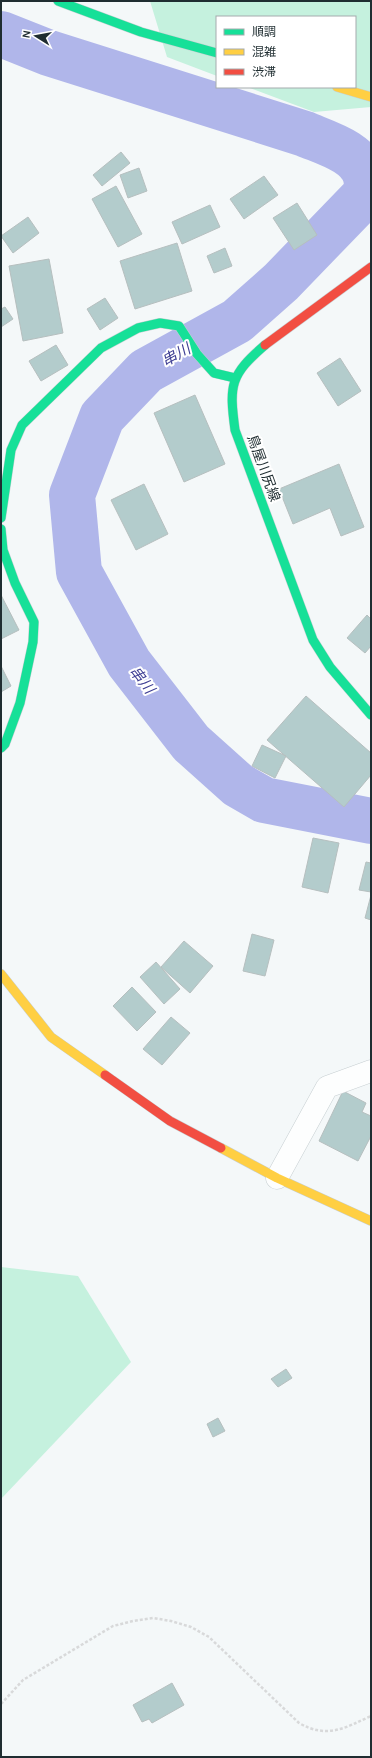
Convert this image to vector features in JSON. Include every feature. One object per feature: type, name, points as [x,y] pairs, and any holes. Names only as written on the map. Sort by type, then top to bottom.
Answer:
[{"type":"street","points":[[58,1],[141,32],[216,53]]},
{"type":"street","points":[[340,88],[371,97]]},
{"type":"street","points":[[1,518],[11,450],[22,425],[101,348],[138,328],[160,323],[179,326],[197,354],[214,373],[235,378],[252,356],[371,267]]},
{"type":"street","name":"鳥屋川尻線","points":[[235,378],[232,401],[235,430],[313,640],[330,667],[371,716]]},
{"type":"street","points":[[1,529],[3,550],[15,583],[34,622],[33,642],[20,703],[5,744],[1,748]]},
{"type":"street","points":[[1,974],[8,986],[51,1037],[170,1121],[278,1178],[371,1221]]},
{"type":"street","points":[[278,1178],[327,1088],[371,1071]]},
{"type":"path","points":[[1,1704],[23,1680],[113,1626],[154,1618],[191,1627],[209,1637],[299,1723],[310,1729],[322,1731],[340,1730],[371,1716]]},
{"type":"green space","points":[[150,1],[371,1],[371,107],[314,112],[250,88],[356,88],[356,16],[216,16],[216,76],[167,57]]},
{"type":"green space","points":[[1,1267],[78,1276],[131,1362],[1,1499]]},
{"type":"building","points":[[121,152],[130,163],[102,186],[93,175]]},
{"type":"building","points":[[139,168],[147,191],[128,198],[120,175]]},
{"type":"building","points":[[264,176],[278,195],[244,219],[230,199]]},
{"type":"building","points":[[116,186],[142,234],[118,247],[92,199]]},
{"type":"building","points":[[297,203],[317,235],[294,250],[273,218]]},
{"type":"building","points":[[210,205],[220,227],[182,244],[172,222]]},
{"type":"building","points":[[28,217],[39,233],[13,253],[1,236]]},
{"type":"building","points":[[177,243],[192,291],[135,309],[120,261]]},
{"type":"building","points":[[225,248],[232,266],[214,273],[207,256]]},
{"type":"building","points":[[49,259],[63,333],[23,341],[9,266]]},
{"type":"building","points":[[105,298],[118,318],[100,330],[87,309]]},
{"type":"building","points":[[5,307],[13,319],[1,327],[1,309]]},
{"type":"building","points":[[56,345],[68,365],[41,381],[29,361]]},
{"type":"building","points":[[340,358],[361,391],[338,406],[317,373]]},
{"type":"building","points":[[195,395],[225,464],[184,482],[154,413]]},
{"type":"building","points":[[339,464],[364,527],[341,536],[330,508],[293,524],[279,489]]},
{"type":"building","points":[[144,484],[168,534],[136,550],[111,500]]},
{"type":"building","points":[[1,595],[19,630],[1,639]]},
{"type":"building","points":[[367,615],[371,619],[371,646],[365,653],[347,638]]},
{"type":"building","points":[[1,666],[11,686],[1,692]]},
{"type":"building","points":[[306,696],[371,753],[371,775],[344,807],[267,740]]},
{"type":"building","points":[[262,745],[286,756],[275,778],[252,766]]},
{"type":"building","points":[[313,838],[339,843],[328,893],[302,887]]},
{"type":"building","points":[[366,862],[371,863],[371,892],[359,890]]},
{"type":"building","points":[[371,895],[371,920],[365,918]]},
{"type":"building","points":[[252,934],[274,940],[265,976],[243,971]]},
{"type":"building","points":[[184,941],[213,966],[190,993],[161,967]]},
{"type":"building","points":[[156,962],[180,989],[164,1004],[140,977]]},
{"type":"building","points":[[132,987],[156,1012],[137,1031],[113,1006]]},
{"type":"building","points":[[171,1017],[190,1033],[162,1065],[143,1049]]},
{"type":"building","points":[[343,1091],[366,1103],[362,1112],[371,1116],[371,1136],[358,1161],[319,1141]]},
{"type":"building","points":[[286,1369],[292,1378],[278,1387],[271,1379]]},
{"type":"building","points":[[218,1418],[225,1431],[213,1437],[207,1424]]},
{"type":"building","points":[[172,1683],[184,1705],[152,1723],[149,1719],[142,1722],[133,1705]]},
{"type":"waterway","name":"串川","points":[[1,34],[49,53],[305,134],[332,145],[350,155],[363,168],[367,183],[367,193],[281,282],[237,321],[146,371],[102,417],[72,495],[79,572],[129,663],[191,743],[238,785],[264,800],[371,821]]},
{"type":"traffic: fast","points":[[58,1],[141,32],[216,53]]},
{"type":"traffic: fast","points":[[1,518],[11,450],[22,425],[101,348],[138,328],[160,323],[179,326],[197,354],[214,373],[235,378]]},
{"type":"traffic: fast","points":[[265,345],[253,355],[239,373],[235,382],[232,402],[235,430],[313,640],[330,667],[371,715]]},
{"type":"traffic: fast","points":[[1,529],[3,550],[15,583],[34,622],[33,642],[20,703],[5,744],[1,748]]},
{"type":"traffic: slow","points":[[340,88],[371,97]]},
{"type":"traffic: slow","points":[[1,974],[51,1037],[105,1075]]},
{"type":"traffic: slow","points":[[221,1148],[277,1178],[371,1221]]},
{"type":"traffic: jam","points":[[265,345],[371,267]]},
{"type":"traffic: jam","points":[[105,1075],[170,1121],[221,1148]]}]
